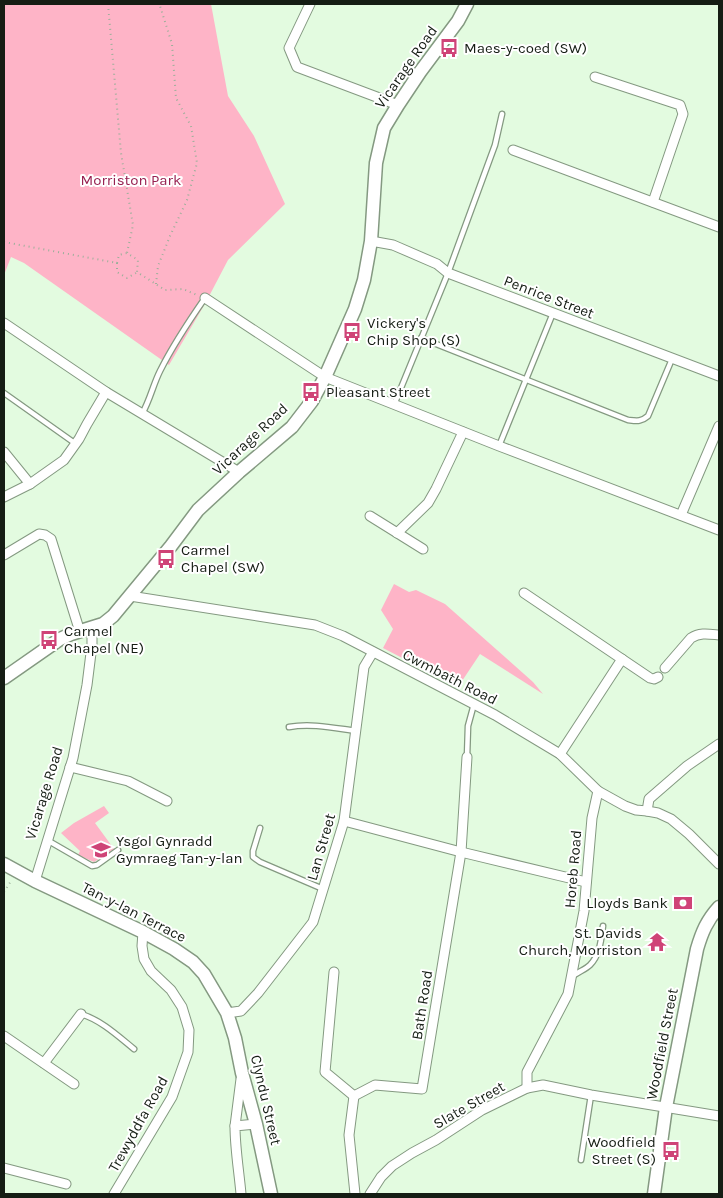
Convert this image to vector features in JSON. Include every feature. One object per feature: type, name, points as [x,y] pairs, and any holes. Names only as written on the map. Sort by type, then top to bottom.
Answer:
[{"type":"street","points":[[310,4],[289,48],[297,67],[398,104]]},
{"type":"street","name":"Vicarage Road","points":[[35,881],[73,758],[87,685],[92,628],[103,624],[113,616],[198,510],[292,427],[312,401],[325,377],[355,309],[364,280],[371,241],[376,163],[384,128],[398,104],[458,20],[467,4]]},
{"type":"street","points":[[595,77],[680,105],[683,114],[653,202]]},
{"type":"street","points":[[513,150],[719,227]]},
{"type":"street","name":"Penrice Street","points":[[371,241],[393,245],[437,264],[448,273],[719,376]]},
{"type":"street","points":[[205,298],[325,377],[480,439],[719,530]]},
{"type":"street","points":[[4,323],[106,392],[239,472]]},
{"type":"street","points":[[4,497],[30,484],[64,460],[79,440],[86,424],[106,392]]},
{"type":"street","points":[[681,515],[719,426]]},
{"type":"street","points":[[397,533],[428,503],[463,432]]},
{"type":"street","points":[[4,452],[30,484]]},
{"type":"street","points":[[370,516],[423,549]]},
{"type":"street","points":[[4,555],[39,534],[51,539],[80,632]]},
{"type":"street","points":[[524,593],[650,678],[658,677]]},
{"type":"street","name":"Cwmbath Road","points":[[130,596],[315,625],[343,636],[495,715],[560,754],[598,791],[636,810],[658,813],[671,820],[689,834],[719,864]]},
{"type":"street","points":[[4,678],[60,639],[92,628]]},
{"type":"street","points":[[665,668],[695,635],[719,635]]},
{"type":"street","name":"Lan Street","points":[[228,1013],[241,1011],[258,993],[313,922],[344,821],[364,667],[372,652]]},
{"type":"street","points":[[560,754],[622,659]]},
{"type":"street","points":[[647,811],[649,799],[687,766],[719,744]]},
{"type":"street","name":"Bath Road","points":[[354,1096],[376,1085],[422,1088],[461,852],[467,757]]},
{"type":"street","points":[[70,767],[128,781],[167,801]]},
{"type":"street","name":"Horeb Road","points":[[527,1088],[527,1072],[568,994],[584,911],[592,818],[598,791]]},
{"type":"street","points":[[344,821],[586,882]]},
{"type":"street","name":"Tan-y-lan Terrace","points":[[4,864],[35,881],[174,948],[193,962],[204,974],[228,1013]]},
{"type":"street","name":"Woodfield Street","points":[[654,1194],[666,1107],[696,949],[708,920],[719,907]]},
{"type":"street","name":"Trewyddfa Road","points":[[114,1194],[172,1097],[188,1052],[189,1030],[182,1007],[171,990],[152,971],[144,959],[142,946],[143,932]]},
{"type":"street","points":[[334,972],[325,1072],[354,1096],[349,1134],[355,1194]]},
{"type":"street","name":"Clyndu Street","points":[[228,1013],[256,1124],[271,1194]]},
{"type":"street","points":[[44,1063],[81,1014]]},
{"type":"street","points":[[4,1036],[74,1084]]},
{"type":"street","points":[[241,1194],[235,1126],[242,1073]]},
{"type":"street","name":"Slate Street","points":[[370,1194],[381,1177],[392,1166],[482,1110],[527,1088],[543,1085],[591,1095],[719,1116]]},
{"type":"street","points":[[235,1126],[256,1124]]},
{"type":"street","points":[[4,1168],[66,1184]]},
{"type":"lane","points":[[394,405],[448,273],[495,145],[502,114]]},
{"type":"lane","points":[[142,414],[160,371],[205,298]]},
{"type":"lane","points":[[499,446],[552,313]]},
{"type":"lane","points":[[421,338],[628,420],[644,420],[648,416],[672,359]]},
{"type":"lane","points":[[4,393],[76,444]]},
{"type":"lane","points":[[467,757],[468,726],[474,704]]},
{"type":"lane","points":[[289,727],[316,726],[356,731]]},
{"type":"lane","points":[[260,828],[252,857],[323,889]]},
{"type":"lane","points":[[47,840],[92,866],[97,865],[118,850]]},
{"type":"lane","points":[[572,976],[590,965],[597,955],[603,926]]},
{"type":"lane","points":[[81,1014],[88,1016],[115,1033],[134,1049]]},
{"type":"lane","points":[[580,1160],[591,1095]]},
{"type":"path","points":[[108,4],[122,153],[132,225],[127,253]]},
{"type":"path","points":[[156,284],[158,266],[187,200],[197,163],[191,126],[176,98],[172,44],[158,4]]},
{"type":"path","points":[[4,242],[117,264]]},
{"type":"path","points":[[127,253],[138,260],[137,272],[127,278],[117,272],[119,255],[127,253]]},
{"type":"path","points":[[137,272],[165,290],[183,290],[205,298]]},
{"type":"green space","name":"Morriston Park","points":[[4,4],[211,4],[228,96],[254,136],[285,204],[228,260],[169,365],[24,263],[11,257],[4,275]]},
{"type":"green space","points":[[394,584],[409,592],[416,590],[445,604],[533,682],[543,694],[480,654],[458,687],[383,648],[393,629],[381,610]]},
{"type":"green space","points":[[104,806],[109,813],[95,823],[114,849],[94,862],[78,855],[80,851],[61,833],[74,823]]},
{"type":"place","name":"Maes-y-coed (SW)","points":[[449,48]]},
{"type":"place","name":"Vickery's Chip Shop (S)","points":[[352,332]]},
{"type":"place","name":"Pleasant Street","points":[[311,392]]},
{"type":"place","name":"Carmel Chapel (SW)","points":[[166,559]]},
{"type":"place","name":"Carmel Chapel (NE)","points":[[49,640]]},
{"type":"place","name":"Ysgol Gynradd Gymraeg Tan-y-lan","points":[[101,850]]},
{"type":"place","name":"Lloyds Bank","points":[[683,903]]},
{"type":"place","name":"St. Davids Church, Morriston","points":[[657,942]]},
{"type":"place","name":"Woodfield Street (S)","points":[[671,1151]]}]
